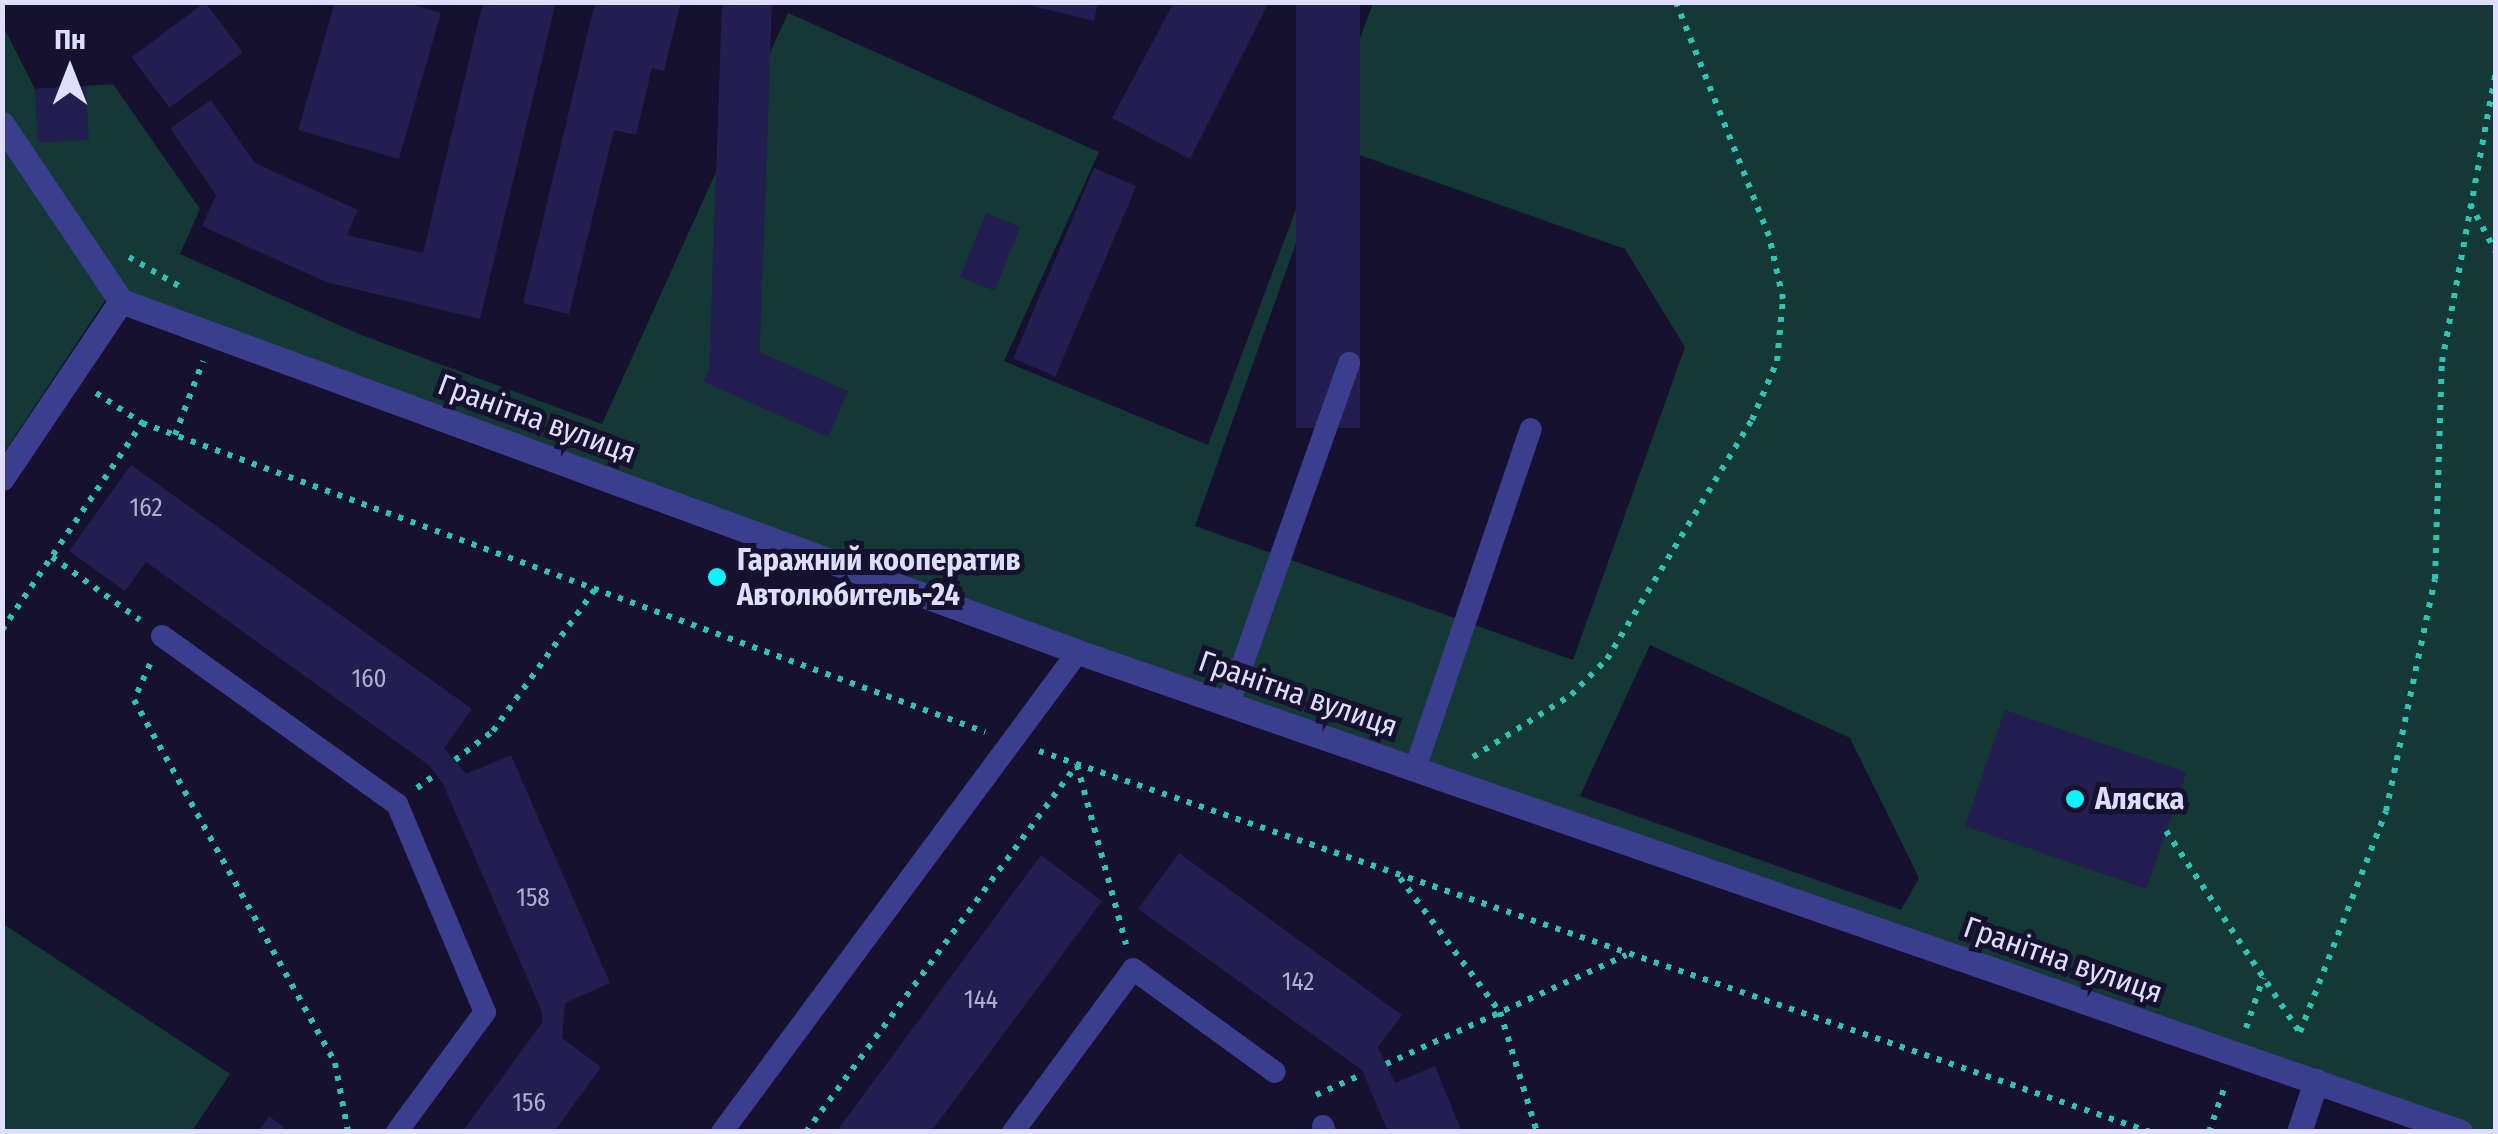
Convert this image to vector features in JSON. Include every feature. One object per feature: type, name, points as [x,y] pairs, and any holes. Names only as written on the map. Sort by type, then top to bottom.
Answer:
[{"type":"street","points":[[2,124],[121,301],[2,478]]},
{"type":"street","name":"Гранітна вулиця","points":[[121,301],[1078,652],[2460,1132]]},
{"type":"street","points":[[2299,1132],[2316,1082]]},
{"type":"lane","points":[[1228,705],[1349,363]]},
{"type":"lane","points":[[1414,769],[1532,429]]},
{"type":"lane","points":[[162,636],[396,804],[485,1012],[397,1132]]},
{"type":"lane","points":[[722,1132],[1078,652]]},
{"type":"lane","points":[[1013,1132],[1134,969],[1275,1072]]},
{"type":"path","points":[[1441,778],[1571,695],[1607,660],[1752,420],[1777,362],[1783,298],[1769,236],[1676,2]]},
{"type":"path","points":[[2166,831],[2300,1032],[2386,811],[2435,579],[2442,362],[2496,71]]},
{"type":"path","points":[[2469,202],[2496,252]]},
{"type":"path","points":[[119,251],[188,291]]},
{"type":"path","points":[[175,435],[212,334]]},
{"type":"path","points":[[2,630],[142,423],[1077,765],[1626,956],[2150,1132]]},
{"type":"path","points":[[52,557],[162,636],[134,700],[335,1063],[348,1132]]},
{"type":"path","points":[[455,760],[493,730],[595,589]]},
{"type":"path","points":[[1077,765],[1134,969]]},
{"type":"path","points":[[806,1132],[1077,765]]},
{"type":"path","points":[[1400,877],[1500,1012],[1537,1132]]},
{"type":"path","points":[[1386,1064],[1626,956]]},
{"type":"path","points":[[2245,1030],[2264,977]]},
{"type":"path","points":[[1310,1097],[1364,1074]]},
{"type":"path","points":[[2209,1132],[2226,1083]]},
{"type":"green space","points":[[1373,3],[2495,3],[2495,1131],[2455,1131],[1078,652],[112,290],[3,454],[2,24],[35,89],[113,84],[200,209],[180,254],[359,334],[602,424],[788,13],[1099,152],[1004,361],[1208,445]],"holes":[[[1331,145],[1625,249],[1685,347],[1573,660],[1195,526]],[[1650,645],[1850,738],[1919,878],[1901,910],[1580,796]]]},
{"type":"green space","points":[[2,923],[230,1074],[192,1131],[3,1131]]},
{"type":"building","points":[[205,2],[243,52],[169,108],[132,57]]},
{"type":"building","points":[[335,2],[405,2],[441,13],[399,159],[298,130]]},
{"type":"building","points":[[483,2],[556,2],[480,319],[326,282],[202,226],[216,195],[170,128],[211,100],[255,163],[358,210],[347,235],[423,253]]},
{"type":"building","points":[[595,2],[681,2],[664,71],[652,68],[636,135],[614,130],[569,314],[523,303]]},
{"type":"building","points":[[722,2],[772,4],[759,372],[709,370]]},
{"type":"building","points":[[1016,2],[1098,2],[1094,21]]},
{"type":"building","points":[[1174,2],[1269,2],[1190,159],[1112,118]]},
{"type":"building","points":[[1296,2],[1360,2],[1360,428],[1296,428]]},
{"type":"building","points":[[86,86],[89,140],[38,143],[35,89]]},
{"type":"building","points":[[1094,168],[1136,186],[1055,377],[1013,359]]},
{"type":"building","points":[[986,213],[1020,227],[994,291],[960,277]]},
{"type":"building","points":[[724,336],[848,391],[828,437],[704,382]]},
{"type":"building","points":[[131,465],[472,709],[444,748],[466,774],[511,755],[610,983],[565,1003],[562,1038],[601,1067],[554,1132],[462,1132],[542,1023],[542,1012],[443,784],[430,766],[146,562],[125,591],[69,551]]},
{"type":"building","points":[[2005,710],[2187,773],[2146,889],[1965,826]]},
{"type":"building","points":[[1179,853],[1402,1015],[1378,1047],[1395,1083],[1435,1066],[1462,1132],[1388,1132],[1362,1070],[1138,909]]},
{"type":"building","points":[[1041,855],[1102,901],[931,1132],[836,1132]]},
{"type":"building","points":[[269,1116],[290,1132],[258,1132]]},
{"type":"place","name":"Гаражний кооператив Автолюбитель-24","points":[[717,577]]},
{"type":"place","name":"Аляска","points":[[2075,799]]}]
